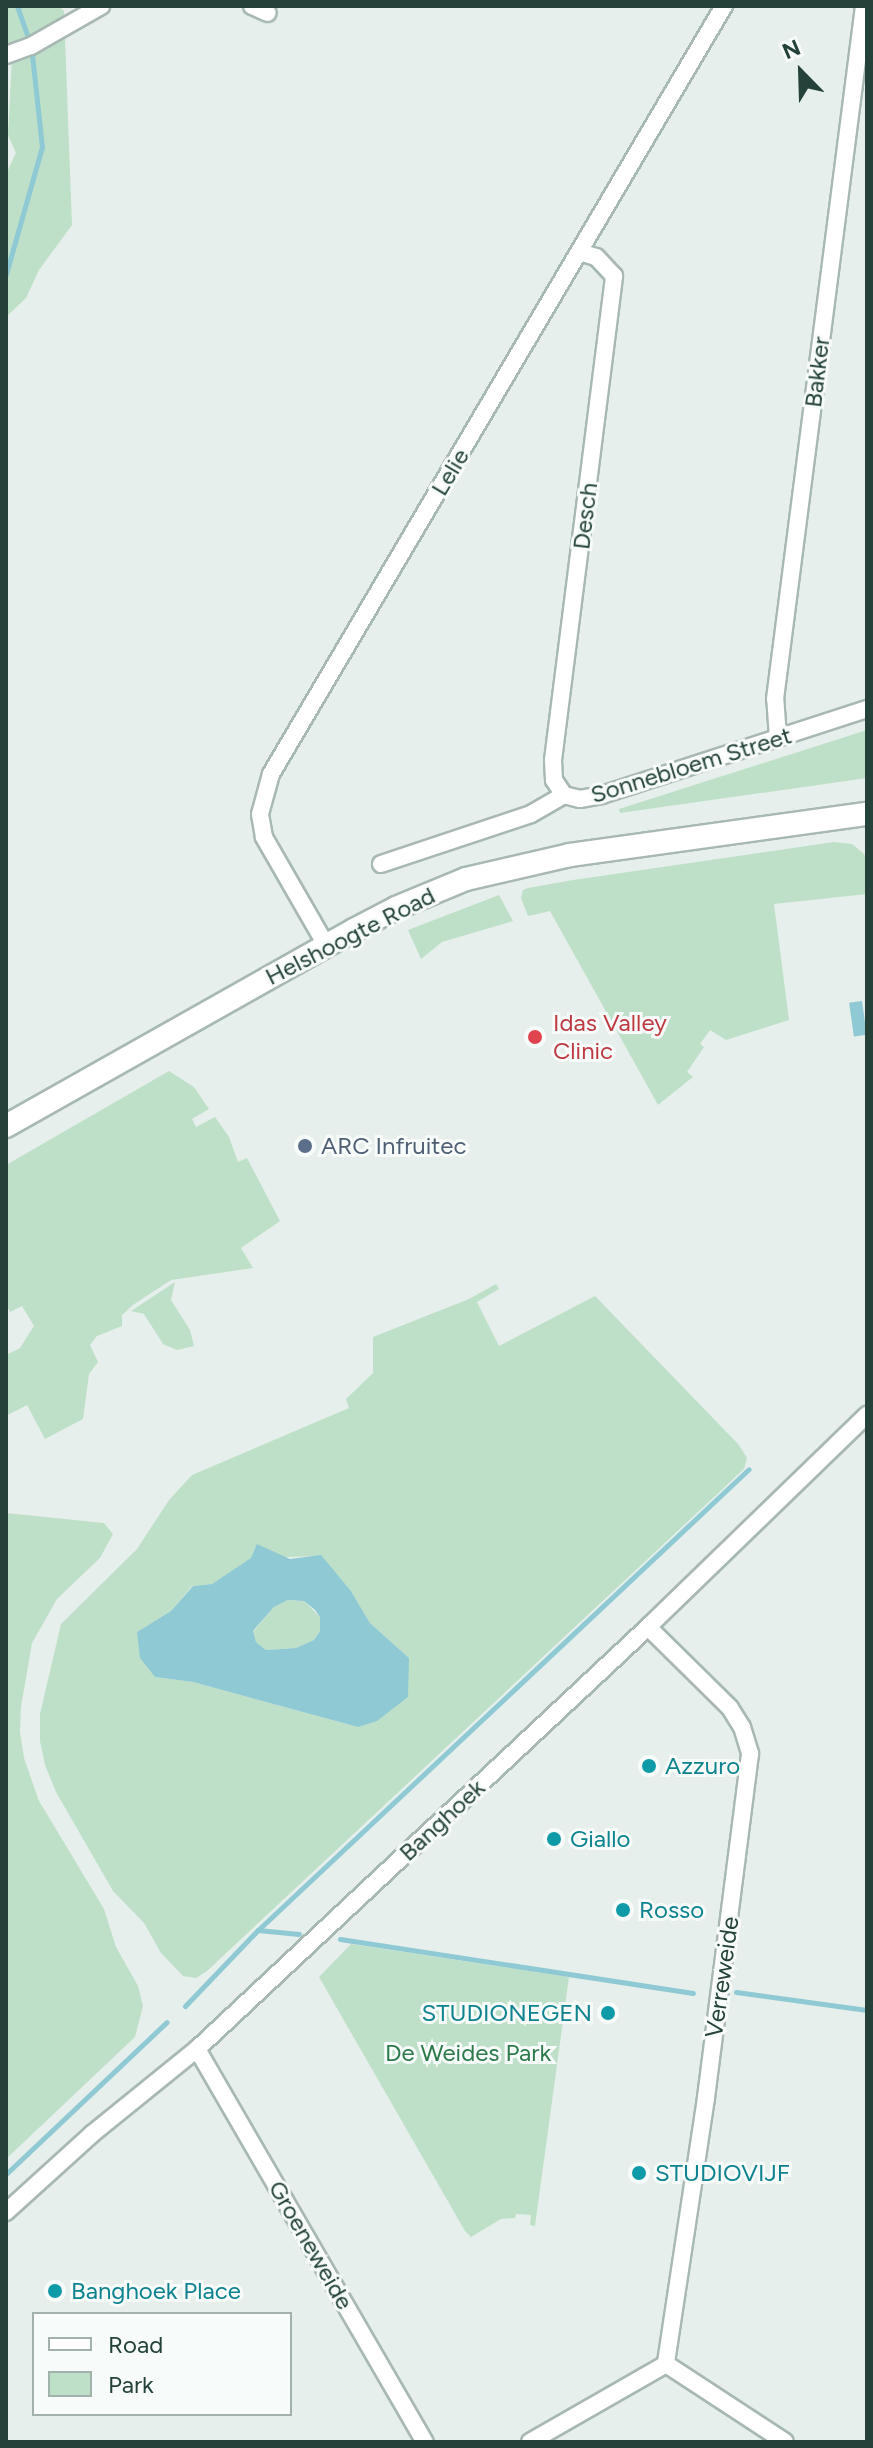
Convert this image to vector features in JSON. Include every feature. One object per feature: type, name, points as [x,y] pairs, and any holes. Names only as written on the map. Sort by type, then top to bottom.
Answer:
[{"type":"main road","name":"Helshoogte Road","points":[[6,1126],[326,945],[408,903],[503,869],[570,855],[867,814]]},
{"type":"street","points":[[6,55],[31,46],[101,6]]},
{"type":"street","name":"Lelie","points":[[326,945],[264,837],[260,824],[263,794],[271,774],[724,6]]},
{"type":"street","name":"Bakker","points":[[778,738],[775,699],[864,6]]},
{"type":"street","name":"Desch","points":[[564,795],[554,780],[553,760],[614,276],[596,257],[580,252]]},
{"type":"street","name":"Sonnebloem Street","points":[[381,864],[531,814],[564,795],[580,799],[602,795],[867,709]]},
{"type":"street","name":"Banghoek","points":[[6,2212],[92,2134],[197,2049],[648,1627],[867,1415]]},
{"type":"street","name":"Verreweide","points":[[648,1627],[730,1708],[742,1727],[750,1754],[710,2068],[666,2364]]},
{"type":"street","name":"Groeneweide","points":[[197,2049],[425,2442]]},
{"type":"street","points":[[530,2442],[666,2364],[785,2442]]},
{"type":"green space","points":[[6,6],[59,6],[64,11],[72,225],[39,270],[26,298],[6,317],[6,174],[16,153],[8,135],[12,56],[6,51]]},
{"type":"green space","points":[[867,730],[867,778],[620,813],[619,809]]},
{"type":"green space","points":[[834,842],[852,844],[864,854],[867,860],[867,894],[774,904],[789,1020],[726,1040],[710,1030],[700,1044],[704,1047],[687,1072],[693,1077],[658,1105],[550,911],[528,916],[521,898],[523,890],[528,888]]},
{"type":"green space","points":[[499,895],[513,921],[442,942],[421,959],[408,930]]},
{"type":"green space","points":[[169,1071],[194,1087],[209,1109],[192,1119],[196,1127],[215,1117],[229,1137],[238,1162],[247,1158],[280,1221],[241,1248],[253,1268],[171,1280],[122,1315],[122,1326],[97,1336],[90,1345],[98,1362],[89,1374],[83,1419],[45,1439],[27,1405],[6,1416],[6,1355],[20,1348],[34,1326],[22,1306],[10,1312],[6,1304],[6,1165]]},
{"type":"green space","points":[[175,1282],[171,1300],[190,1330],[194,1346],[177,1350],[163,1344],[144,1314],[131,1311]]},
{"type":"green space","points":[[496,1284],[499,1289],[477,1302],[499,1346],[595,1296],[739,1445],[747,1458],[744,1469],[207,1971],[196,1978],[183,1976],[161,1953],[144,1923],[113,1891],[56,1792],[45,1765],[40,1741],[40,1714],[61,1624],[137,1549],[169,1500],[192,1475],[349,1408],[346,1399],[373,1373],[373,1337],[469,1299]],"holes":[[[321,1556],[351,1591],[370,1623],[409,1658],[358,1727],[193,1682],[155,1677],[137,1632],[171,1611],[192,1586],[212,1584],[252,1558]]]},
{"type":"green space","points":[[6,1513],[104,1523],[113,1534],[100,1558],[57,1599],[32,1643],[20,1732],[24,1758],[39,1801],[104,1909],[116,1947],[138,1986],[143,2006],[135,2037],[6,2159]]},
{"type":"green space","points":[[288,1600],[304,1601],[320,1617],[320,1631],[314,1640],[296,1648],[266,1650],[256,1642],[253,1632],[274,1607]]},
{"type":"green space","name":"De Weides Park","points":[[351,1944],[569,1977],[535,2226],[530,2225],[531,2215],[516,2214],[515,2218],[501,2219],[471,2237],[465,2231],[319,1977]]},
{"type":"water","points":[[862,1001],[867,1035],[854,1036],[849,1003]]},
{"type":"water","points":[[257,1544],[290,1559],[321,1555],[351,1591],[370,1623],[409,1658],[408,1697],[377,1721],[358,1727],[193,1682],[155,1677],[140,1658],[137,1632],[171,1611],[193,1586],[212,1584],[251,1558]],"holes":[[[288,1600],[304,1601],[320,1617],[320,1631],[314,1640],[296,1648],[266,1650],[256,1642],[253,1631],[274,1607]]]},
{"type":"waterway","points":[[6,274],[42,147],[31,46],[17,6]]},
{"type":"waterway","points":[[185,2006],[258,1930],[749,1469]]},
{"type":"waterway","points":[[258,1930],[299,1934]]},
{"type":"waterway","points":[[340,1939],[693,1993]]},
{"type":"waterway","points":[[736,1992],[867,2010]]},
{"type":"waterway","points":[[6,2174],[167,2022]]},
{"type":"place","name":"Idas Valley Clinic","points":[[535,1037]]},
{"type":"place","name":"ARC Infruitec","points":[[305,1146]]},
{"type":"place","name":"Azzuro","points":[[649,1766]]},
{"type":"place","name":"Giallo","points":[[554,1839]]},
{"type":"place","name":"Rosso","points":[[623,1910]]},
{"type":"place","name":"STUDIONEGEN","points":[[608,2013]]},
{"type":"place","name":"STUDIOVIJF","points":[[639,2173]]},
{"type":"place","name":"Banghoek Place","points":[[55,2291]]}]
